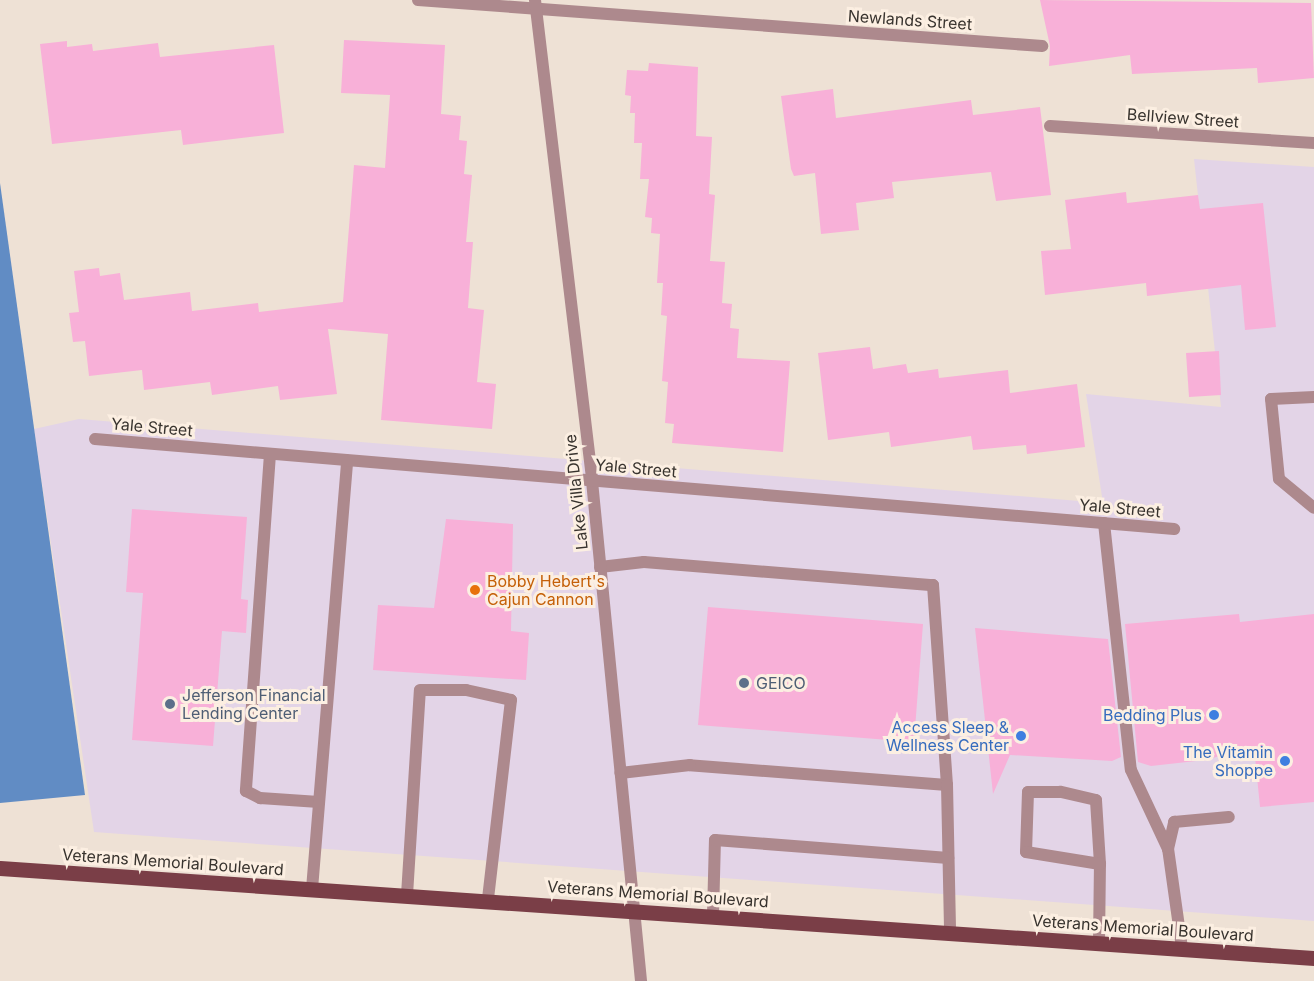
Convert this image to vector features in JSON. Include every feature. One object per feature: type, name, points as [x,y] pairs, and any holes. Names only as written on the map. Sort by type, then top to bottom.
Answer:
[{"type":"main road","name":"Veterans Memorial Boulevard","points":[[0,868],[713,915],[1314,958]]},
{"type":"street","name":"Newlands Street","points":[[418,0],[536,5],[1042,46]]},
{"type":"street","name":"Lake Villa Drive","points":[[536,5],[592,481],[632,910],[641,979]]},
{"type":"street","name":"Bellview Street","points":[[1050,126],[1314,143]]},
{"type":"street","points":[[1314,397],[1271,399],[1279,479],[1314,508]]},
{"type":"street","name":"Yale Street","points":[[95,439],[1174,529]]},
{"type":"street","points":[[270,454],[246,790],[260,798],[319,802]]},
{"type":"street","points":[[312,889],[347,460]]},
{"type":"street","points":[[1104,523],[1131,770],[1168,849],[1182,948]]},
{"type":"street","points":[[600,567],[644,562],[933,585],[947,785],[950,933]]},
{"type":"street","points":[[407,895],[420,690],[465,690],[511,700],[488,900]]},
{"type":"street","points":[[620,773],[690,765],[947,785]]},
{"type":"street","points":[[1099,943],[1100,864],[1096,800],[1060,792],[1028,792],[1026,852],[1100,864]]},
{"type":"street","points":[[1168,849],[1174,822],[1229,817]]},
{"type":"street","points":[[713,915],[715,840],[948,858]]},
{"type":"shaded area","points":[[1194,159],[1314,167],[1314,921],[94,832],[34,429],[79,419],[1103,503],[1086,394],[1221,407]]},
{"type":"water","points":[[0,183],[85,795],[0,803]]},
{"type":"building","points":[[1040,0],[1311,3],[1314,78],[1258,83],[1257,68],[1132,74],[1130,55],[1049,66],[1050,46]]},
{"type":"building","points":[[344,40],[445,45],[441,114],[461,116],[459,140],[467,141],[464,174],[472,175],[466,242],[473,242],[468,308],[484,310],[477,382],[496,384],[492,429],[381,420],[388,334],[328,329],[337,394],[280,400],[278,386],[212,395],[210,382],[144,390],[142,370],[89,376],[85,341],[73,342],[69,313],[79,312],[74,271],[99,268],[100,276],[120,273],[124,300],[190,292],[192,311],[258,303],[259,312],[343,302],[354,165],[385,168],[390,95],[341,93]]},
{"type":"building","points":[[67,41],[67,47],[92,44],[93,51],[158,43],[160,57],[274,45],[284,133],[183,145],[181,130],[52,144],[40,44]]},
{"type":"building","points":[[649,63],[698,67],[696,136],[712,137],[709,194],[715,195],[710,261],[725,262],[722,303],[732,304],[730,328],[739,329],[737,358],[790,361],[783,452],[672,443],[674,424],[665,423],[668,382],[662,381],[667,316],[661,315],[663,283],[657,283],[660,234],[651,233],[652,218],[645,217],[649,179],[640,179],[642,143],[634,143],[635,113],[630,113],[631,96],[625,95],[627,70],[648,71]]},
{"type":"building","points":[[833,89],[836,118],[971,100],[973,115],[1040,107],[1051,195],[996,201],[991,172],[892,182],[894,198],[856,203],[859,230],[821,234],[815,173],[794,176],[791,169],[781,96]]},
{"type":"building","points":[[1126,192],[1127,203],[1198,195],[1200,209],[1263,203],[1276,327],[1245,330],[1241,285],[1147,296],[1146,283],[1045,295],[1041,251],[1071,249],[1065,200]]},
{"type":"building","points":[[870,347],[873,369],[906,364],[908,373],[938,369],[939,378],[1008,370],[1010,393],[1077,384],[1085,447],[1027,454],[1026,445],[973,450],[971,436],[891,447],[889,432],[828,440],[818,353]]},
{"type":"building","points":[[1219,351],[1221,395],[1189,397],[1186,353]]},
{"type":"building","points":[[132,509],[247,517],[241,599],[248,600],[246,633],[222,631],[213,746],[132,740],[143,593],[126,592]]},
{"type":"building","name":"Bobby Hebert's Cajun Cannon","points":[[446,519],[513,524],[511,631],[529,633],[526,680],[373,670],[378,605],[434,608]]},
{"type":"building","points":[[708,607],[923,624],[914,742],[698,725]]},
{"type":"building","points":[[1239,614],[1240,622],[1314,614],[1314,802],[1260,807],[1254,747],[1205,760],[1151,766],[1138,762],[1125,624]]},
{"type":"building","points":[[975,628],[1108,639],[1121,757],[1112,761],[1010,755],[993,794]]},
{"type":"place","name":"Bobby Hebert's Cajun Cannon","points":[[475,590]]},
{"type":"place","name":"GEICO","points":[[744,683]]},
{"type":"place","name":"Jefferson Financial Lending Center","points":[[170,704]]},
{"type":"place","name":"Bedding Plus","points":[[1214,715]]},
{"type":"place","name":"Access Sleep & Wellness Center","points":[[1021,736]]},
{"type":"place","name":"The Vitamin Shoppe","points":[[1285,761]]}]
